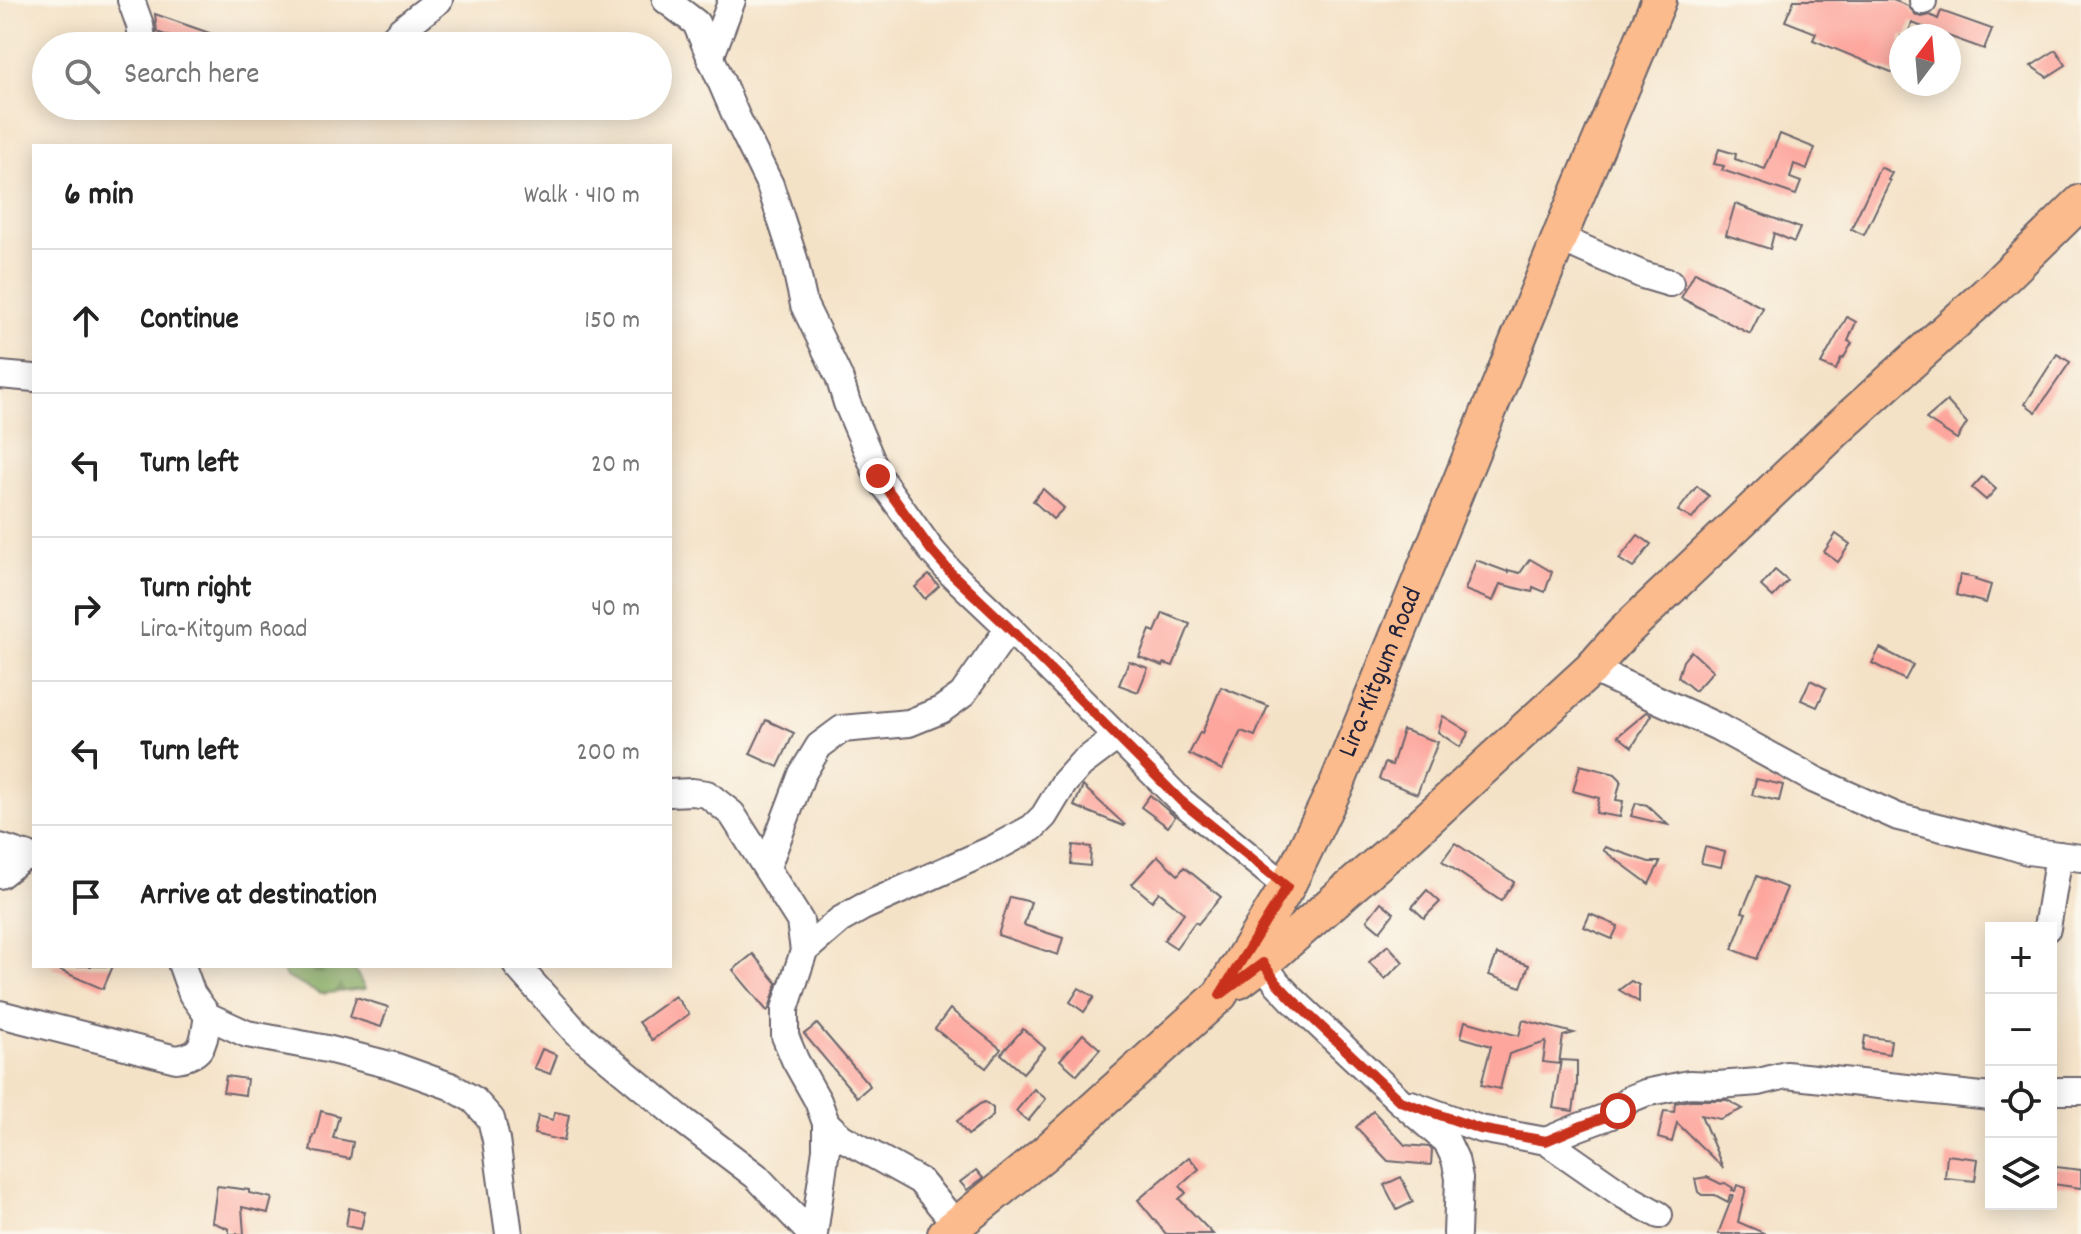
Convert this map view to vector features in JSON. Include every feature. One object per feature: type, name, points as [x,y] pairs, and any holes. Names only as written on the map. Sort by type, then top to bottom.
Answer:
[{"type":"main road","name":"Lira-Kitgum Road","points":[[950,1229],[1045,1153],[1220,995],[1287,887],[1337,784],[1659,0]]},
{"type":"main road","points":[[1220,995],[1263,963],[1408,837],[1591,669],[1635,621],[1837,429],[1991,290],[2081,202]]},
{"type":"street","points":[[131,0],[141,32]]},
{"type":"street","points":[[399,32],[439,0]]},
{"type":"street","points":[[666,0],[696,23],[770,185],[794,259],[804,305],[839,377],[878,476],[951,573],[1181,801],[1287,887]]},
{"type":"street","points":[[710,58],[732,0]]},
{"type":"street","points":[[1559,238],[1630,270],[1670,283]]},
{"type":"street","points":[[0,375],[32,378]]},
{"type":"street","points":[[767,867],[802,774],[819,746],[842,729],[909,723],[941,710],[962,695],[1009,628]]},
{"type":"street","points":[[1591,669],[1718,727],[1815,780],[1898,817],[2028,851],[2070,856],[2049,922]]},
{"type":"street","points":[[804,951],[840,920],[863,907],[995,848],[1032,828],[1081,764],[1117,737]]},
{"type":"street","points":[[672,793],[707,794],[732,814],[800,921],[804,951],[785,1009],[785,1036],[826,1123],[826,1149],[813,1234]]},
{"type":"street","points":[[0,847],[30,857]]},
{"type":"street","points":[[0,875],[30,857]]},
{"type":"street","points":[[1263,963],[1292,999],[1447,1142],[1459,1178],[1457,1234]]},
{"type":"street","points":[[183,968],[192,994],[208,1016],[247,1034],[394,1066],[450,1086],[474,1100],[491,1119],[509,1234]]},
{"type":"street","points":[[519,968],[576,1032],[756,1176],[813,1234]]},
{"type":"street","points":[[0,1014],[176,1059],[191,1057],[202,1047],[208,1016]]},
{"type":"street","points":[[1546,1141],[1609,1116],[1630,1099],[1645,1093],[1689,1084],[1759,1082],[1786,1075],[1985,1096]]},
{"type":"street","points":[[2057,1091],[2081,1091]]},
{"type":"street","points":[[1400,1101],[1480,1129],[1546,1141],[1625,1196],[1659,1215]]},
{"type":"street","points":[[826,1123],[841,1137],[920,1181],[950,1229]]},
{"type":"green space","points":[[281,968],[354,968],[365,989],[320,994],[286,977]]},
{"type":"building","points":[[1794,0],[1893,0],[1908,6],[1922,17],[1930,15],[1938,19],[1941,11],[1992,29],[1984,49],[1961,41],[1961,24],[1889,24],[1889,71],[1813,40],[1816,33],[1785,21]]},
{"type":"building","points":[[155,14],[207,32],[157,32]]},
{"type":"building","points":[[2056,50],[2066,65],[2047,77],[2031,66]]},
{"type":"building","points":[[1780,134],[1815,148],[1807,169],[1794,164],[1790,178],[1801,182],[1796,195],[1722,170],[1724,166],[1714,164],[1719,149],[1736,154],[1735,159],[1765,169]]},
{"type":"building","points":[[1880,167],[1892,173],[1864,235],[1851,229]]},
{"type":"building","points":[[1735,204],[1800,228],[1794,242],[1774,233],[1770,249],[1726,235]]},
{"type":"building","points":[[1695,272],[1763,308],[1750,334],[1681,298]]},
{"type":"building","points":[[1847,317],[1856,322],[1848,341],[1852,343],[1836,370],[1821,364]]},
{"type":"building","points":[[2057,354],[2070,362],[2036,412],[2025,404]]},
{"type":"building","points":[[1947,401],[1967,423],[1957,439],[1926,419]]},
{"type":"building","points":[[1982,477],[1996,489],[1986,500],[1972,488]]},
{"type":"building","points":[[1697,486],[1709,496],[1692,519],[1678,511]]},
{"type":"building","points":[[1043,489],[1064,508],[1053,519],[1033,501]]},
{"type":"building","points":[[1836,534],[1850,544],[1838,562],[1824,552]]},
{"type":"building","points":[[1638,535],[1651,544],[1633,568],[1619,559]]},
{"type":"building","points":[[1530,559],[1552,572],[1545,592],[1533,587],[1532,592],[1500,584],[1493,601],[1465,590],[1476,560],[1508,572],[1520,573]]},
{"type":"building","points":[[1775,570],[1788,581],[1773,597],[1761,586]]},
{"type":"building","points":[[929,575],[939,586],[925,599],[915,587]]},
{"type":"building","points":[[1960,575],[1991,585],[1986,603],[1956,595]]},
{"type":"building","points":[[1163,613],[1190,624],[1173,666],[1164,663],[1163,666],[1139,657],[1150,630],[1155,632]]},
{"type":"building","points":[[1880,648],[1913,665],[1905,680],[1872,663]]},
{"type":"building","points":[[1691,651],[1713,671],[1695,691],[1678,677],[1683,661]]},
{"type":"building","points":[[1129,661],[1148,668],[1138,692],[1119,685]]},
{"type":"building","points":[[1810,680],[1826,688],[1817,707],[1801,700]]},
{"type":"building","points":[[1221,687],[1268,706],[1255,736],[1241,731],[1222,770],[1189,754],[1202,733]]},
{"type":"building","points":[[1647,712],[1652,715],[1632,747],[1618,736]]},
{"type":"building","points":[[1443,716],[1469,732],[1460,747],[1438,732]]},
{"type":"building","points":[[766,720],[794,733],[778,767],[750,754]]},
{"type":"building","points":[[1403,730],[1438,742],[1417,794],[1379,779],[1385,763],[1392,765]]},
{"type":"building","points":[[1580,765],[1615,774],[1621,780],[1616,800],[1623,801],[1620,817],[1596,813],[1599,798],[1573,791]]},
{"type":"building","points":[[1756,779],[1783,785],[1779,801],[1752,795]]},
{"type":"building","points":[[1083,786],[1125,825],[1074,806]]},
{"type":"building","points":[[1150,795],[1175,817],[1168,827],[1141,807]]},
{"type":"building","points":[[1636,803],[1647,805],[1668,825],[1631,816]]},
{"type":"building","points":[[1455,843],[1514,882],[1501,901],[1442,861]]},
{"type":"building","points":[[1073,845],[1091,847],[1090,866],[1071,864]]},
{"type":"building","points":[[1605,847],[1649,862],[1660,862],[1649,884],[1603,850]]},
{"type":"building","points":[[1705,847],[1725,852],[1721,867],[1701,863]]},
{"type":"building","points":[[1158,856],[1178,875],[1184,867],[1221,897],[1198,924],[1195,922],[1176,948],[1164,940],[1184,913],[1159,892],[1152,901],[1132,884]]},
{"type":"building","points":[[1757,876],[1787,888],[1757,959],[1732,949],[1746,913],[1742,912]]},
{"type":"building","points":[[1427,890],[1440,902],[1424,918],[1412,907]]},
{"type":"building","points":[[1010,897],[1031,902],[1024,925],[1063,938],[1058,955],[998,935]]},
{"type":"building","points":[[1381,902],[1394,913],[1380,931],[1367,920]]},
{"type":"building","points":[[1590,914],[1618,926],[1612,939],[1584,927]]},
{"type":"building","points":[[1388,945],[1403,962],[1385,979],[1369,962]]},
{"type":"building","points":[[753,954],[777,983],[767,1011],[733,970]]},
{"type":"building","points":[[1497,954],[1529,965],[1521,987],[1489,975]]},
{"type":"building","points":[[55,968],[112,968],[103,989]]},
{"type":"building","points":[[1631,981],[1639,985],[1639,1002],[1619,990]]},
{"type":"building","points":[[1079,988],[1094,997],[1084,1012],[1070,1002]]},
{"type":"building","points":[[675,996],[689,1014],[652,1040],[639,1022]]},
{"type":"building","points":[[356,997],[388,1007],[381,1027],[350,1017]]},
{"type":"building","points":[[950,1009],[1001,1049],[986,1068],[935,1029]]},
{"type":"building","points":[[1523,1020],[1574,1033],[1563,1036],[1559,1064],[1543,1062],[1546,1042],[1509,1054],[1500,1089],[1481,1085],[1491,1046],[1461,1037],[1465,1021],[1519,1036]]},
{"type":"building","points":[[817,1024],[870,1086],[857,1097],[804,1034]]},
{"type":"building","points":[[1023,1029],[1045,1048],[1023,1073],[1001,1054]]},
{"type":"building","points":[[1083,1034],[1100,1049],[1077,1075],[1060,1060]]},
{"type":"building","points":[[1865,1036],[1891,1040],[1889,1054],[1863,1050]]},
{"type":"building","points":[[542,1049],[557,1055],[550,1074],[534,1068]]},
{"type":"building","points":[[1561,1060],[1577,1061],[1573,1111],[1553,1108]]},
{"type":"building","points":[[226,1076],[247,1079],[245,1095],[223,1092]]},
{"type":"building","points":[[1034,1089],[1046,1099],[1028,1121],[1016,1111]]},
{"type":"building","points":[[1727,1100],[1743,1109],[1720,1119],[1701,1115],[1723,1168],[1677,1123],[1672,1142],[1658,1138],[1664,1111],[1674,1112],[1675,1103]]},
{"type":"building","points":[[985,1102],[993,1108],[993,1116],[968,1135],[957,1121]]},
{"type":"building","points":[[321,1111],[339,1116],[333,1138],[353,1142],[350,1159],[310,1151]]},
{"type":"building","points":[[1373,1111],[1405,1145],[1429,1147],[1432,1150],[1431,1165],[1388,1161],[1356,1127]]},
{"type":"building","points":[[555,1112],[569,1115],[564,1141],[534,1134],[538,1116],[553,1120]]},
{"type":"building","points":[[1947,1155],[1978,1159],[1975,1181],[1945,1178]]},
{"type":"building","points":[[1189,1157],[1199,1169],[1180,1186],[1186,1193],[1179,1199],[1213,1234],[1166,1234],[1138,1200]]},
{"type":"building","points":[[2057,1167],[2081,1170],[2081,1188],[2057,1185]]},
{"type":"building","points":[[976,1170],[983,1178],[967,1190],[960,1182]]},
{"type":"building","points":[[1401,1177],[1413,1202],[1397,1210],[1384,1185]]},
{"type":"building","points":[[1707,1177],[1725,1183],[1735,1191],[1737,1185],[1746,1188],[1738,1222],[1766,1234],[1718,1234],[1733,1195],[1730,1195],[1728,1202],[1715,1195],[1702,1195],[1698,1192],[1695,1179]]},
{"type":"building","points":[[217,1186],[249,1190],[249,1193],[272,1198],[268,1213],[242,1207],[244,1234],[229,1234],[229,1229],[212,1222]]},
{"type":"building","points":[[349,1208],[365,1212],[361,1229],[346,1226]]},
{"type":"route","points":[[878,476],[951,573],[1181,801],[1287,887],[1220,995],[1263,963],[1292,999],[1400,1101],[1480,1129],[1546,1141],[1618,1111]]}]
